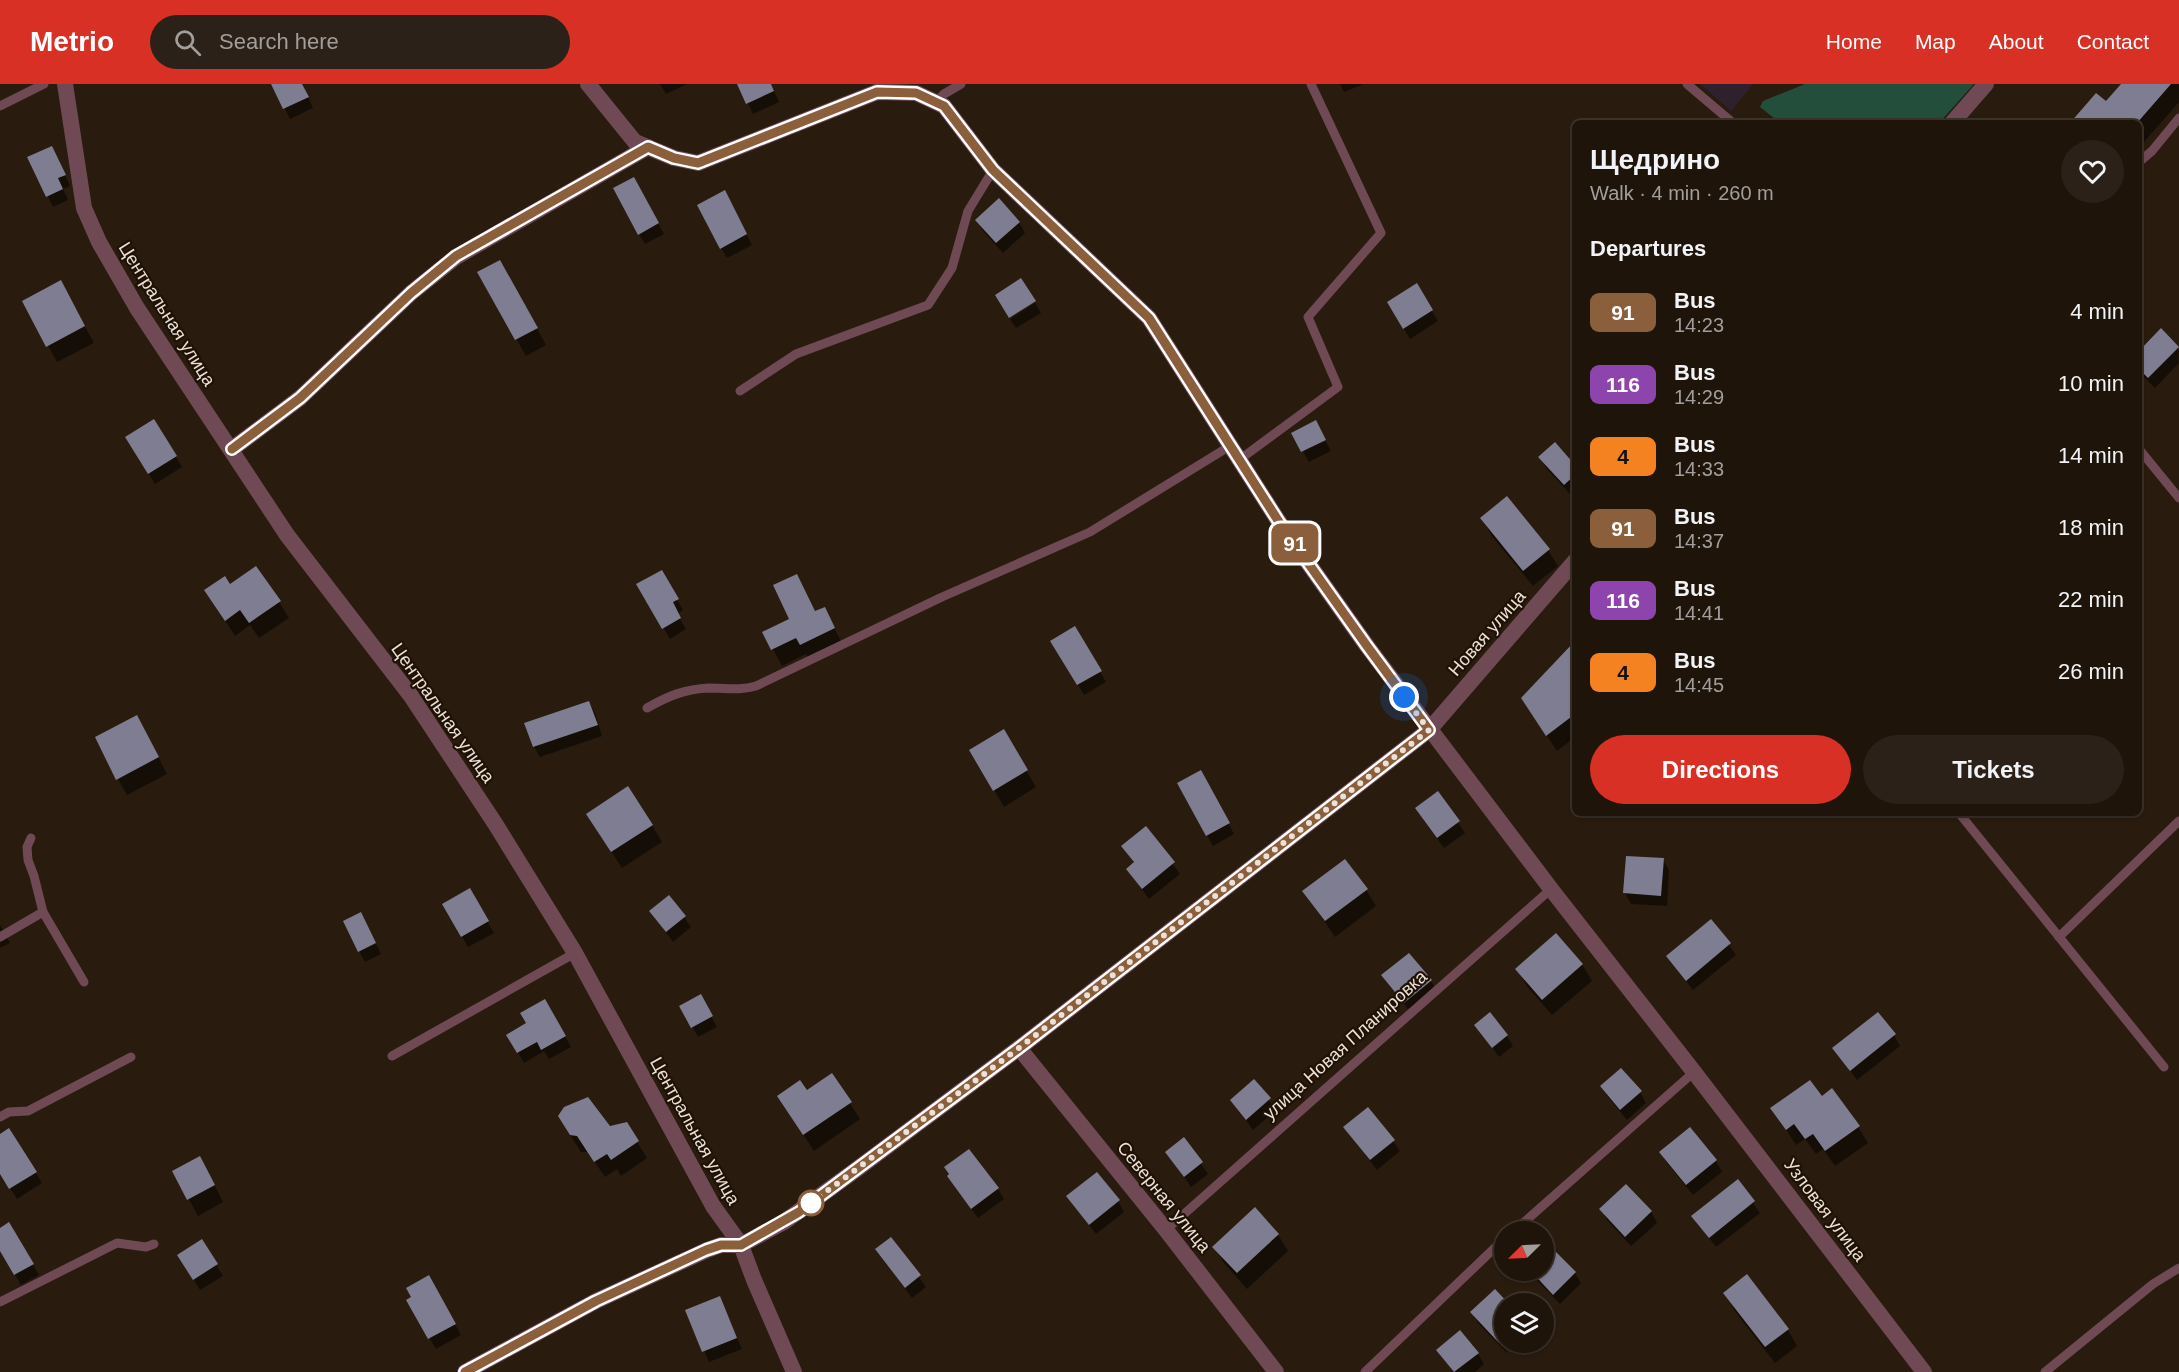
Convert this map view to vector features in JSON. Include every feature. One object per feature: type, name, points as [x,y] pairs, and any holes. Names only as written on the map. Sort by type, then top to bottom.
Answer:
[{"type":"street","name":"Центральная улица","points":[[65,84],[84,208],[99,242],[137,308],[287,535],[411,696],[496,825],[575,952],[713,1206],[741,1245],[794,1372]]},
{"type":"street","points":[[588,84],[635,142],[674,158],[698,163],[875,88],[916,93],[944,106],[993,170],[1149,318],[1235,453],[1333,598],[1429,730],[1694,1072]]},
{"type":"street","points":[[1955,120],[1986,84]]},
{"type":"street","points":[[232,449],[300,398],[411,293],[456,256],[648,147]]},
{"type":"street","name":"Новая улица","points":[[741,1245],[799,1212],[1019,1048],[1429,730],[1572,564]]},
{"type":"street","name":"Северная улица","points":[[1019,1048],[1166,1230],[1276,1372]]},
{"type":"street","name":"Узловая улица","points":[[1694,1072],[1924,1372]]},
{"type":"street","points":[[465,1372],[596,1301],[706,1250],[721,1245],[741,1245]]},
{"type":"lane","points":[[0,106],[44,84]]},
{"type":"lane","points":[[936,102],[944,94],[961,84]]},
{"type":"lane","points":[[647,708],[670,695],[689,690],[710,688],[744,690],[756,686],[942,597],[1090,532],[1235,453],[1338,387],[1308,317],[1381,233],[1311,84]]},
{"type":"lane","points":[[1686,84],[1729,120]]},
{"type":"lane","points":[[2142,159],[2152,151],[2179,118]]},
{"type":"lane","points":[[740,391],[796,354],[928,305],[952,268],[968,211],[993,170]]},
{"type":"lane","points":[[2142,453],[2179,498]]},
{"type":"lane","points":[[1961,816],[2164,1067]]},
{"type":"lane","points":[[2059,937],[2179,821]]},
{"type":"lane","points":[[31,838],[27,847],[28,860],[43,912],[84,982]]},
{"type":"lane","name":"улица Новая Планировка","points":[[1166,1230],[1551,889]]},
{"type":"lane","points":[[0,937],[43,912]]},
{"type":"lane","points":[[392,1056],[575,952]]},
{"type":"lane","points":[[0,1117],[9,1112],[28,1110],[131,1057]]},
{"type":"lane","points":[[1525,1221],[1694,1072]]},
{"type":"lane","points":[[0,1302],[117,1243],[147,1247],[154,1244]]},
{"type":"lane","points":[[1365,1372],[1494,1249]]},
{"type":"lane","points":[[2045,1372],[2153,1284],[2179,1268]]},
{"type":"shaded area","points":[[1700,84],[1753,84],[1731,111]]},
{"type":"green space","points":[[1805,84],[1974,84],[1942,120],[1776,120],[1760,107],[1763,101]]},
{"type":"building","points":[[271,84],[302,84],[309,97],[283,109]]},
{"type":"building","points":[[737,84],[771,84],[774,91],[746,104]]},
{"type":"building","points":[[2121,84],[2171,84],[2140,120],[2073,120],[2096,93],[2106,101]]},
{"type":"building","points":[[52,146],[66,175],[58,178],[63,189],[46,197],[27,157]]},
{"type":"building","points":[[634,177],[659,223],[638,235],[613,188]]},
{"type":"building","points":[[725,190],[747,234],[720,249],[697,205]]},
{"type":"building","points":[[999,198],[1020,222],[996,243],[975,220]]},
{"type":"building","points":[[500,260],[538,328],[515,340],[477,272]]},
{"type":"building","points":[[1021,278],[1036,301],[1009,318],[995,295]]},
{"type":"building","points":[[61,280],[85,326],[46,347],[22,301]]},
{"type":"building","points":[[1417,283],[1433,310],[1403,329],[1387,302]]},
{"type":"building","points":[[2161,328],[2179,347],[2148,378],[2142,372],[2142,348]]},
{"type":"building","points":[[154,419],[177,456],[148,474],[125,437]]},
{"type":"building","points":[[1316,420],[1326,440],[1301,452],[1291,433]]},
{"type":"building","points":[[1555,442],[1572,462],[1572,478],[1564,485],[1538,457]]},
{"type":"building","points":[[1507,496],[1550,549],[1523,571],[1480,518]]},
{"type":"building","points":[[256,566],[281,601],[249,623],[240,610],[225,621],[204,590],[225,576],[230,584]]},
{"type":"building","points":[[662,570],[679,599],[673,602],[681,618],[662,629],[636,584]]},
{"type":"building","points":[[797,574],[815,611],[825,607],[835,628],[800,645],[796,638],[771,650],[762,632],[789,619],[773,585]]},
{"type":"building","points":[[1075,626],[1102,671],[1077,685],[1050,641]]},
{"type":"building","points":[[1572,644],[1572,716],[1546,736],[1521,698]]},
{"type":"building","points":[[589,701],[598,725],[533,747],[524,723]]},
{"type":"building","points":[[137,715],[159,757],[116,780],[95,737]]},
{"type":"building","points":[[1004,729],[1028,770],[993,791],[969,750]]},
{"type":"building","points":[[1201,770],[1230,823],[1206,836],[1177,783]]},
{"type":"building","points":[[628,786],[653,825],[611,852],[586,814]]},
{"type":"building","points":[[1438,791],[1460,821],[1437,838],[1415,808]]},
{"type":"building","points":[[1146,826],[1175,862],[1142,889],[1126,869],[1134,862],[1121,846]]},
{"type":"building","points":[[1626,856],[1664,858],[1661,896],[1623,893]]},
{"type":"building","points":[[1345,859],[1368,889],[1325,921],[1302,891]]},
{"type":"building","points":[[470,888],[489,921],[461,937],[442,904]]},
{"type":"building","points":[[669,895],[686,916],[666,932],[649,911]]},
{"type":"building","points":[[361,912],[376,943],[358,952],[343,921]]},
{"type":"building","points":[[1711,919],[1731,943],[1686,981],[1666,956]]},
{"type":"building","points":[[1556,933],[1583,964],[1542,1000],[1515,969]]},
{"type":"building","points":[[1409,953],[1432,980],[1404,1003],[1381,975]]},
{"type":"building","points":[[701,994],[713,1016],[691,1028],[679,1006]]},
{"type":"building","points":[[545,999],[566,1036],[541,1050],[537,1042],[517,1053],[506,1035],[526,1023],[520,1013]]},
{"type":"building","points":[[1490,1012],[1508,1035],[1492,1048],[1474,1025]]},
{"type":"building","points":[[1878,1012],[1896,1034],[1850,1071],[1832,1048]]},
{"type":"building","points":[[1621,1068],[1642,1091],[1620,1110],[1600,1086]]},
{"type":"building","points":[[832,1073],[852,1102],[803,1135],[777,1096],[800,1080],[807,1090]]},
{"type":"building","points":[[1254,1079],[1271,1098],[1246,1120],[1230,1100]]},
{"type":"building","points":[[1810,1080],[1822,1096],[1832,1088],[1860,1126],[1825,1151],[1813,1134],[1805,1139],[1794,1124],[1786,1130],[1770,1108]]},
{"type":"building","points":[[588,1097],[610,1126],[627,1122],[639,1141],[611,1160],[607,1154],[594,1162],[577,1136],[570,1135],[558,1116],[564,1107]]},
{"type":"building","points":[[1368,1107],[1395,1140],[1370,1160],[1343,1127]]},
{"type":"building","points":[[1690,1127],[1717,1160],[1686,1185],[1659,1152]]},
{"type":"building","points":[[9,1128],[37,1172],[9,1189],[0,1174],[0,1134]]},
{"type":"building","points":[[1184,1137],[1203,1162],[1184,1177],[1165,1152]]},
{"type":"building","points":[[969,1149],[999,1188],[971,1209],[947,1176],[949,1174],[944,1167]]},
{"type":"building","points":[[200,1156],[215,1185],[187,1200],[172,1171]]},
{"type":"building","points":[[1097,1172],[1120,1200],[1089,1225],[1066,1196]]},
{"type":"building","points":[[1738,1179],[1755,1201],[1709,1238],[1691,1216]]},
{"type":"building","points":[[1626,1184],[1652,1211],[1625,1237],[1599,1209]]},
{"type":"building","points":[[1255,1207],[1279,1234],[1237,1273],[1212,1247]]},
{"type":"building","points":[[9,1222],[34,1264],[14,1275],[0,1251],[0,1228]]},
{"type":"building","points":[[891,1237],[921,1275],[905,1288],[875,1249]]},
{"type":"building","points":[[202,1239],[218,1264],[193,1280],[177,1255]]},
{"type":"building","points":[[1554,1250],[1576,1272],[1554,1294],[1540,1281],[1554,1281]]},
{"type":"building","points":[[1747,1274],[1789,1329],[1765,1347],[1723,1293]]},
{"type":"building","points":[[429,1275],[456,1324],[428,1339],[406,1300],[411,1297],[406,1288]]},
{"type":"building","points":[[1495,1289],[1499,1293],[1494,1293],[1494,1338],[1470,1312]]},
{"type":"building","points":[[720,1296],[737,1338],[702,1352],[685,1310]]},
{"type":"building","points":[[1460,1330],[1479,1353],[1454,1372],[1436,1350]]},
{"type":"bus line","name":"91","points":[[232,449],[300,398],[411,293],[456,256],[648,147],[674,158],[698,163],[877,92],[916,93],[944,106],[993,170],[1149,318],[1279,522],[1429,730],[1019,1048],[799,1212],[765,1234],[741,1245],[721,1245],[706,1250],[596,1301],[465,1372]]},
{"type":"route","points":[[811,1203],[1019,1048],[1429,730],[1404,697]]}]
